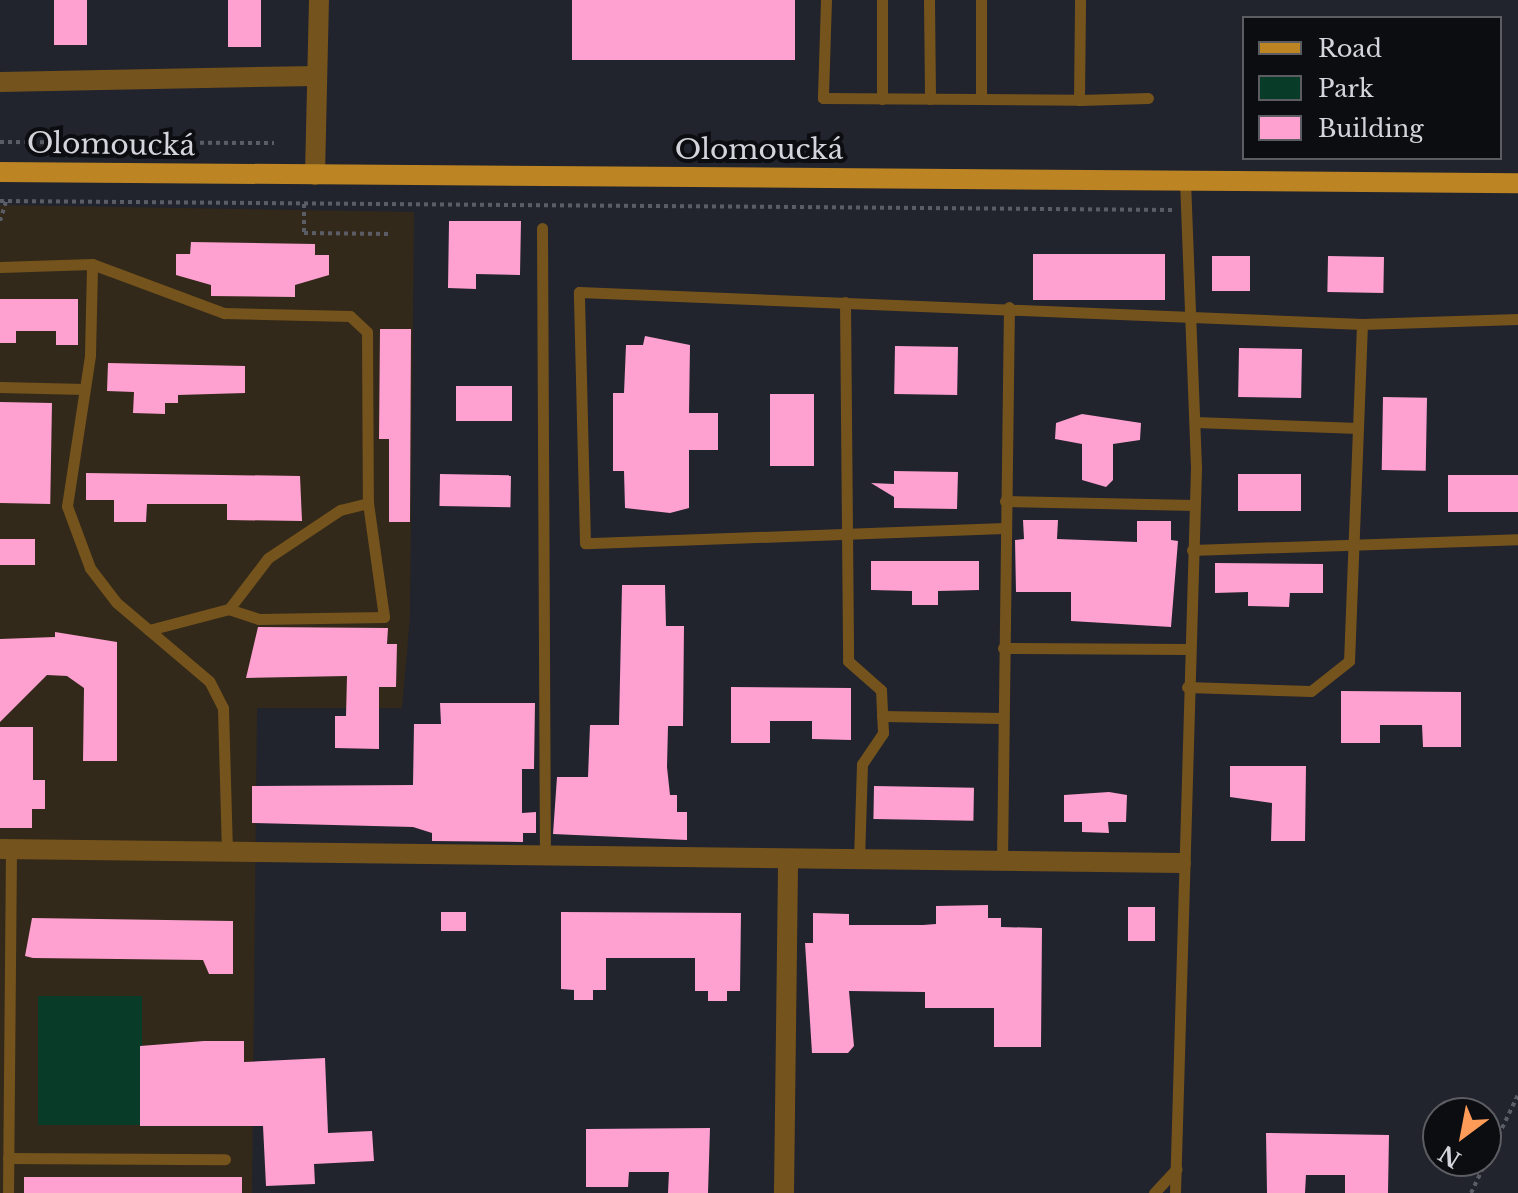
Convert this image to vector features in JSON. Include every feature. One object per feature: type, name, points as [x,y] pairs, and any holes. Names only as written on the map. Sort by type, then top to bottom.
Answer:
[{"type":"main road","name":"Olomoucká","points":[[0,172],[1518,183]]},
{"type":"street","points":[[315,175],[319,0]]},
{"type":"street","points":[[0,82],[317,76]]},
{"type":"street","points":[[6,849],[1181,863]]},
{"type":"street","points":[[784,1193],[788,860]]},
{"type":"lane","points":[[826,0],[823,98],[1148,98]]},
{"type":"lane","points":[[882,0],[882,99]]},
{"type":"lane","points":[[929,0],[930,99]]},
{"type":"lane","points":[[981,0],[981,99]]},
{"type":"lane","points":[[1079,100],[1080,0]]},
{"type":"lane","points":[[1175,1193],[1181,863],[1195,422],[1194,321],[1185,181]]},
{"type":"lane","points":[[542,228],[545,857]]},
{"type":"lane","points":[[92,264],[84,389],[67,474],[74,537],[116,602],[209,681],[223,708],[227,852]]},
{"type":"lane","points":[[0,267],[92,264],[224,313],[350,316],[367,332],[368,503],[384,617],[259,619],[229,609],[149,630]]},
{"type":"lane","points":[[1004,528],[585,543],[579,292],[1009,307],[1194,321],[1362,324],[1518,319]]},
{"type":"lane","points":[[845,302],[848,661],[881,690],[883,733],[862,764],[859,860]]},
{"type":"lane","points":[[1002,861],[1009,307]]},
{"type":"lane","points":[[1187,687],[1311,691],[1330,680],[1349,661],[1362,324]]},
{"type":"lane","points":[[0,387],[84,389]]},
{"type":"lane","points":[[1195,422],[1358,428]]},
{"type":"lane","points":[[1005,501],[1194,505]]},
{"type":"lane","points":[[229,609],[268,558],[340,510],[368,503]]},
{"type":"lane","points":[[1192,550],[1518,539]]},
{"type":"lane","points":[[1003,648],[1188,649]]},
{"type":"lane","points":[[882,716],[1003,718]]},
{"type":"lane","points":[[6,849],[8,1193]]},
{"type":"lane","points":[[8,1158],[225,1159]]},
{"type":"lane","points":[[1154,1193],[1176,1169]]},
{"type":"path","points":[[0,142],[274,143]]},
{"type":"path","points":[[0,221],[3,201],[1187,210]]},
{"type":"path","points":[[304,204],[304,233],[391,234]]},
{"type":"path","points":[[1471,1193],[1518,1095]]},
{"type":"shaded area","points":[[0,205],[414,212],[410,617],[402,708],[257,708],[252,1193],[0,1193]]},
{"type":"green space","points":[[38,996],[142,996],[142,1125],[38,1125]]},
{"type":"building","points":[[54,0],[87,0],[87,45],[54,45]]},
{"type":"building","points":[[228,0],[261,0],[261,47],[228,47]]},
{"type":"building","points":[[572,0],[795,0],[795,60],[572,60]]},
{"type":"building","points":[[449,221],[521,221],[520,275],[476,274],[476,289],[448,288]]},
{"type":"building","points":[[191,242],[315,244],[315,255],[329,255],[329,275],[295,285],[295,297],[211,296],[211,285],[176,275],[176,254],[190,254]]},
{"type":"building","points":[[1033,254],[1165,254],[1165,300],[1033,300]]},
{"type":"building","points":[[1212,256],[1250,256],[1250,291],[1212,291]]},
{"type":"building","points":[[1328,256],[1384,257],[1383,293],[1327,292]]},
{"type":"building","points":[[0,299],[78,299],[78,345],[56,345],[56,331],[16,331],[16,343],[0,343]]},
{"type":"building","points":[[380,329],[411,329],[410,522],[389,522],[389,439],[379,439]]},
{"type":"building","points":[[645,336],[690,345],[689,413],[718,413],[718,450],[689,450],[689,508],[670,513],[625,508],[624,471],[613,471],[613,393],[624,393],[626,345],[643,345]]},
{"type":"building","points":[[895,346],[958,347],[957,395],[894,394]]},
{"type":"building","points":[[1239,348],[1302,349],[1301,398],[1238,397]]},
{"type":"building","points":[[108,363],[245,366],[245,393],[178,395],[178,403],[165,403],[165,414],[133,413],[134,392],[107,391]]},
{"type":"building","points":[[456,386],[512,386],[512,421],[456,421]]},
{"type":"building","points":[[770,394],[814,394],[814,466],[770,466]]},
{"type":"building","points":[[1383,397],[1427,398],[1426,471],[1382,470]]},
{"type":"building","points":[[0,402],[52,403],[50,504],[0,503]]},
{"type":"building","points":[[1082,414],[1141,423],[1140,440],[1113,444],[1113,480],[1106,487],[1082,480],[1082,444],[1055,439],[1056,423]]},
{"type":"building","points":[[894,471],[958,472],[957,509],[894,508],[894,497],[871,483],[894,484]]},
{"type":"building","points":[[86,473],[300,476],[302,521],[227,520],[227,504],[147,504],[146,522],[114,522],[114,500],[86,500]]},
{"type":"building","points":[[440,474],[511,475],[510,507],[439,506]]},
{"type":"building","points":[[1238,474],[1301,474],[1301,511],[1238,511]]},
{"type":"building","points":[[1448,475],[1518,475],[1518,512],[1448,512]]},
{"type":"building","points":[[1023,520],[1058,520],[1057,539],[1137,542],[1137,521],[1171,521],[1171,540],[1178,541],[1171,627],[1071,621],[1071,592],[1016,592],[1015,540],[1024,539]]},
{"type":"building","points":[[0,539],[35,539],[35,565],[0,565]]},
{"type":"building","points":[[871,561],[979,561],[979,590],[938,591],[938,605],[912,605],[912,591],[871,590]]},
{"type":"building","points":[[1215,563],[1323,564],[1323,593],[1290,593],[1289,607],[1248,606],[1248,592],[1215,593]]},
{"type":"building","points":[[622,585],[665,585],[666,626],[684,626],[683,726],[668,726],[667,767],[670,795],[677,795],[677,812],[687,812],[687,840],[553,834],[557,777],[588,777],[590,725],[619,725]]},
{"type":"building","points":[[258,627],[388,628],[387,644],[397,644],[396,687],[379,687],[379,749],[335,748],[335,716],[346,716],[347,676],[246,678]]},
{"type":"building","points":[[55,632],[117,642],[117,761],[83,761],[84,688],[67,676],[47,675],[0,722],[0,639],[55,637]]},
{"type":"building","points":[[731,687],[851,688],[851,740],[812,739],[812,721],[770,721],[770,743],[731,743]]},
{"type":"building","points":[[1341,691],[1461,692],[1461,747],[1423,747],[1422,725],[1380,725],[1380,743],[1341,743]]},
{"type":"building","points":[[440,703],[535,703],[534,769],[522,769],[522,813],[536,812],[536,833],[523,833],[523,842],[432,841],[432,833],[413,827],[252,823],[252,786],[413,785],[414,724],[441,724]]},
{"type":"building","points":[[0,727],[33,727],[33,780],[45,780],[45,809],[32,809],[32,828],[0,828]]},
{"type":"building","points":[[1230,766],[1306,766],[1305,841],[1271,841],[1272,803],[1230,797]]},
{"type":"building","points":[[874,786],[974,788],[973,821],[873,819]]},
{"type":"building","points":[[1109,792],[1127,795],[1126,822],[1108,822],[1109,833],[1082,832],[1082,822],[1064,822],[1064,795]]},
{"type":"building","points":[[988,905],[988,918],[1001,918],[1001,927],[1042,928],[1041,1047],[994,1047],[994,1008],[925,1008],[925,992],[849,991],[854,1046],[848,1053],[812,1053],[805,943],[813,943],[813,913],[849,914],[849,925],[923,925],[936,924],[936,906]]},
{"type":"building","points":[[1128,907],[1155,907],[1155,941],[1128,941]]},
{"type":"building","points":[[441,912],[466,912],[466,931],[441,931]]},
{"type":"building","points":[[561,912],[741,913],[740,991],[727,991],[727,1001],[708,1001],[708,991],[695,991],[695,958],[606,958],[606,990],[593,990],[593,1000],[574,1000],[574,990],[561,989]]},
{"type":"building","points":[[32,918],[233,921],[233,974],[209,974],[203,960],[25,956]]},
{"type":"building","points":[[244,1041],[244,1062],[325,1058],[328,1133],[372,1131],[374,1161],[314,1164],[315,1184],[266,1186],[263,1126],[140,1126],[140,1046]]},
{"type":"building","points":[[710,1128],[708,1193],[668,1193],[669,1172],[629,1172],[628,1187],[586,1187],[586,1129]]},
{"type":"building","points":[[1266,1133],[1389,1135],[1388,1193],[1345,1193],[1345,1175],[1306,1175],[1305,1193],[1267,1193]]},
{"type":"building","points":[[24,1177],[242,1177],[242,1193],[24,1193]]}]
